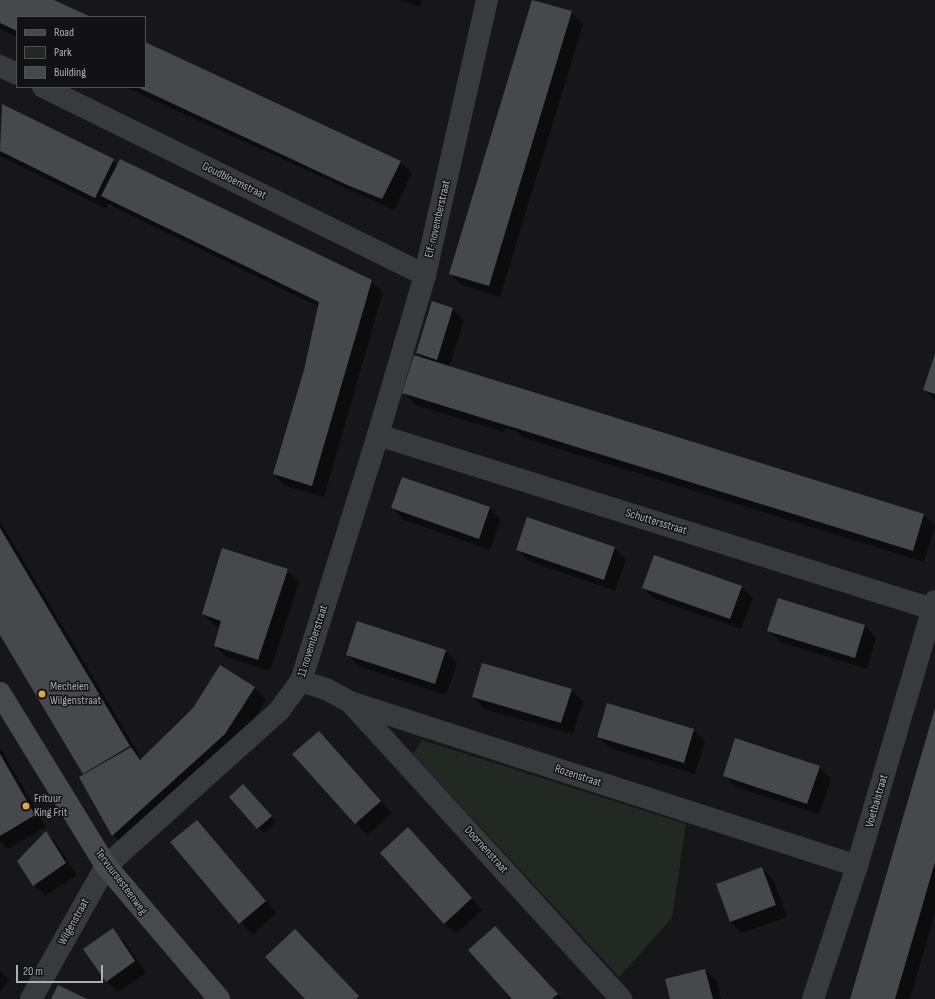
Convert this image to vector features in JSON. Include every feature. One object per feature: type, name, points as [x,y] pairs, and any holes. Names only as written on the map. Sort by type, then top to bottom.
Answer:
[{"type":"street","name":"Elf-novemberstraat","points":[[378,435],[425,275],[487,0]]},
{"type":"street","points":[[0,66],[16,74]]},
{"type":"street","name":"Goudbloemstraat","points":[[45,88],[425,275]]},
{"type":"street","name":"Schuttersstraat","points":[[378,435],[934,605]]},
{"type":"street","name":"11 novemberstraat","points":[[106,866],[279,711],[301,681],[378,435]]},
{"type":"street","name":"Voetbalstraat","points":[[813,999],[857,866],[934,605]]},
{"type":"street","name":"Rozenstraat","points":[[301,681],[326,689],[350,702],[857,866]]},
{"type":"street","name":"Tervuursesteenweg","points":[[0,693],[106,866],[219,999]]},
{"type":"street","name":"Doornenstraat","points":[[350,702],[621,999]]},
{"type":"street","name":"Wilgenstraat","points":[[31,999],[106,866]]},
{"type":"green space","points":[[422,740],[686,824],[672,918],[619,977],[413,754]]},
{"type":"building","points":[[0,0],[54,0],[89,16],[16,16],[16,31],[0,23]]},
{"type":"building","points":[[532,0],[572,11],[489,286],[449,274]]},
{"type":"building","points":[[146,42],[401,161],[382,199],[347,185],[139,88],[146,88]]},
{"type":"building","points":[[2,104],[114,159],[95,198],[0,151]]},
{"type":"building","points":[[120,159],[372,280],[312,486],[273,474],[304,370],[319,302],[101,196]]},
{"type":"building","points":[[432,301],[453,308],[437,360],[416,353]]},
{"type":"building","points":[[935,354],[935,394],[923,390]]},
{"type":"building","points":[[414,355],[924,514],[913,551],[402,393]]},
{"type":"building","points":[[402,477],[490,507],[479,539],[391,508]]},
{"type":"building","points":[[527,517],[615,547],[604,580],[516,550]]},
{"type":"building","points":[[0,528],[130,746],[83,774],[0,635]]},
{"type":"building","points":[[222,548],[288,569],[258,660],[214,646],[221,621],[202,614]]},
{"type":"building","points":[[654,555],[742,586],[730,619],[642,588]]},
{"type":"building","points":[[778,598],[865,625],[855,658],[767,631]]},
{"type":"building","points":[[357,621],[446,650],[435,684],[346,655]]},
{"type":"building","points":[[482,663],[572,689],[561,723],[472,697]]},
{"type":"building","points":[[220,665],[255,687],[225,734],[112,836],[79,777],[131,747],[140,760],[193,708]]},
{"type":"building","points":[[607,703],[694,729],[684,763],[597,737]]},
{"type":"building","points":[[935,708],[935,862],[922,907],[895,999],[850,999]]},
{"type":"building","points":[[319,731],[381,801],[355,824],[292,754]]},
{"type":"building","points":[[735,738],[820,766],[807,804],[723,776]]},
{"type":"building","points":[[0,754],[35,815],[0,836]]},
{"type":"building","points":[[243,784],[272,816],[257,829],[229,797]]},
{"type":"building","points":[[197,820],[266,901],[239,924],[170,842]]},
{"type":"building","points":[[408,827],[472,898],[444,924],[380,853]]},
{"type":"building","points":[[46,831],[66,863],[33,886],[17,861]]},
{"type":"building","points":[[762,867],[776,905],[730,922],[716,884]]},
{"type":"building","points":[[495,926],[558,994],[552,999],[512,999],[468,950]]},
{"type":"building","points":[[113,928],[135,961],[106,982],[83,949]]},
{"type":"building","points":[[295,929],[359,996],[356,999],[305,999],[265,957]]},
{"type":"building","points":[[705,969],[713,999],[670,999],[665,979]]},
{"type":"building","points":[[58,985],[87,999],[51,999]]},
{"type":"place","name":"Mechelen Wilgenstraat","points":[[42,694]]},
{"type":"place","name":"Frituur King Frit","points":[[26,806]]}]
